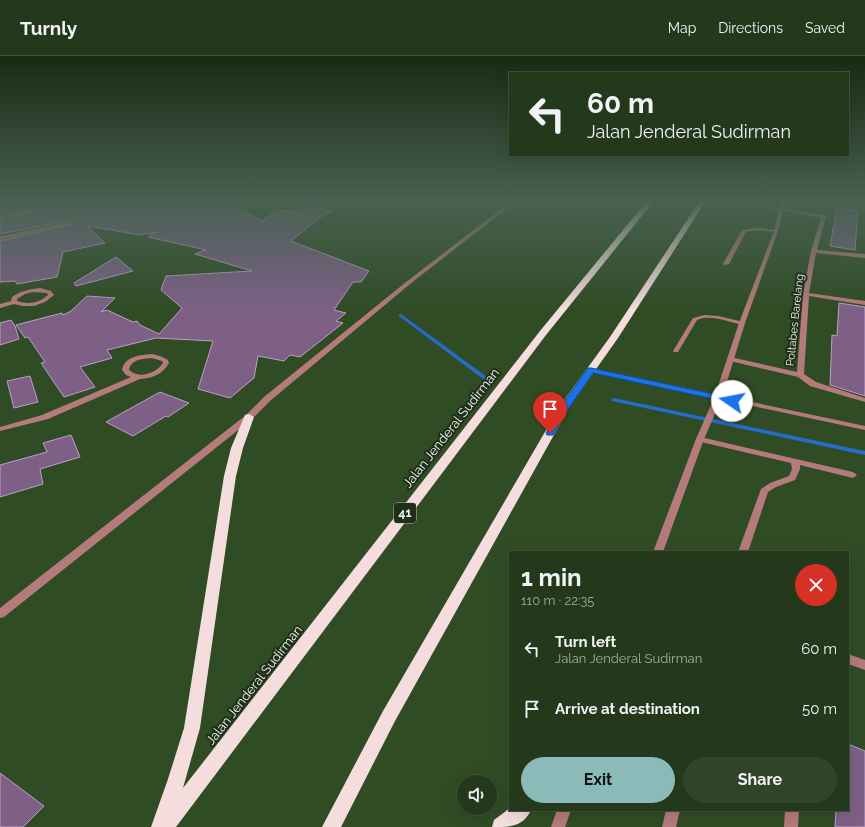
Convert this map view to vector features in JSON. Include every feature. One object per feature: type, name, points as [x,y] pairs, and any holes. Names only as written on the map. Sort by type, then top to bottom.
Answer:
[{"type":"highway","name":"Jalan Jenderal Sudirman","points":[[164,827],[543,333],[621,238]]},
{"type":"highway","points":[[331,827],[389,716],[566,406],[614,338],[679,238]]},
{"type":"highway","points":[[159,827],[177,779],[192,728],[230,476],[237,448],[249,417]]},
{"type":"highway","points":[[501,827],[521,811]]},
{"type":"street","points":[[0,614],[249,417],[268,399],[408,284],[467,238]]},
{"type":"street","points":[[726,264],[740,238]]},
{"type":"street","points":[[658,551],[700,439],[718,398],[742,323],[773,238]]},
{"type":"street","name":"Poltabes Barelang","points":[[730,359],[800,375],[806,294],[817,238]]},
{"type":"street","points":[[814,251],[865,256]]},
{"type":"street","points":[[0,306],[14,302],[23,305],[35,304],[49,298],[51,293],[45,290],[28,291],[14,298],[14,302]]},
{"type":"street","points":[[806,294],[865,303]]},
{"type":"street","points":[[676,350],[698,316],[707,316],[742,323]]},
{"type":"street","points":[[0,429],[44,417],[140,376],[162,370],[166,363],[165,360],[158,357],[145,356],[128,364],[125,370],[127,373],[140,376]]},
{"type":"street","points":[[591,370],[865,428]]},
{"type":"street","points":[[800,375],[813,384],[865,400]]},
{"type":"street","points":[[700,439],[853,475]]},
{"type":"street","points":[[743,551],[764,491],[773,485],[792,478],[796,469],[795,462]]},
{"type":"street","points":[[849,659],[865,665]]},
{"type":"street","points":[[558,827],[564,811]]},
{"type":"street","points":[[669,827],[673,811]]},
{"type":"street","points":[[791,827],[792,811]]},
{"type":"building","points":[[13,238],[100,238],[105,243],[63,252],[57,277],[17,284],[15,281],[0,282],[0,241]]},
{"type":"building","points":[[152,238],[295,238],[291,241],[369,271],[361,282],[353,282],[334,310],[346,313],[336,321],[343,323],[300,357],[290,355],[284,361],[258,356],[254,378],[230,398],[198,389],[213,341],[156,338],[107,350],[112,358],[80,367],[95,387],[64,397],[41,363],[45,362],[28,337],[25,338],[16,325],[62,313],[63,315],[71,311],[87,296],[115,298],[101,312],[107,310],[133,322],[137,321],[140,325],[159,334],[182,308],[161,290],[166,276],[252,271],[195,254],[206,250]]},
{"type":"building","points":[[831,238],[856,238],[855,250],[830,246]]},
{"type":"building","points":[[116,257],[133,271],[76,286],[74,283]]},
{"type":"building","points":[[839,303],[865,307],[865,396],[830,385],[832,335],[837,336]]},
{"type":"building","points":[[11,320],[15,326],[19,339],[0,345],[0,323]]},
{"type":"building","points":[[30,376],[38,402],[14,408],[7,381]]},
{"type":"building","points":[[160,392],[189,403],[168,417],[166,416],[133,436],[106,422]]},
{"type":"building","points":[[71,435],[80,457],[40,469],[43,484],[0,497],[0,465],[47,452],[43,443]]},
{"type":"building","points":[[849,744],[865,751],[865,827],[835,827],[836,811],[849,811]]},
{"type":"building","points":[[0,773],[44,806],[23,827],[0,827]]},
{"type":"waterway","points":[[400,315],[485,378]]},
{"type":"waterway","points":[[614,400],[865,453]]},
{"type":"route","points":[[550,433],[566,406],[591,370],[732,401]]}]
